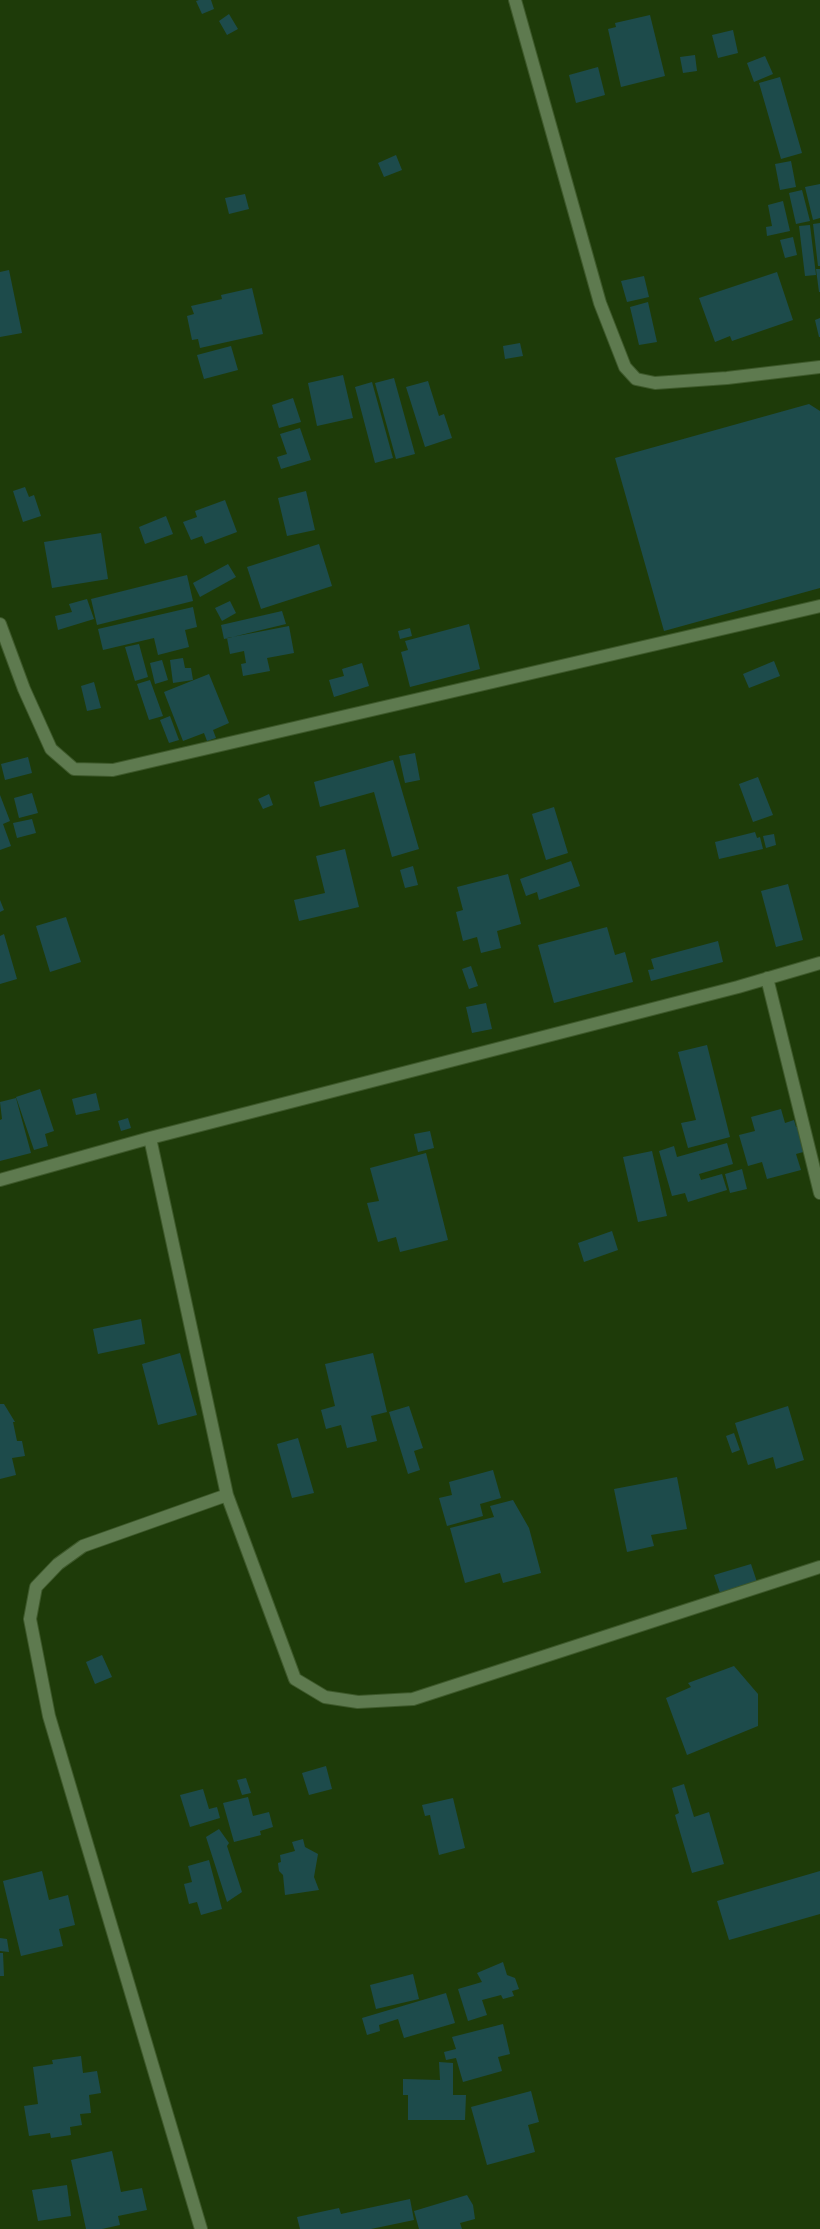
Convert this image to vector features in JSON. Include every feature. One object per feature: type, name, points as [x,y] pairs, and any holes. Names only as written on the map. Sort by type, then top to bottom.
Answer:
[{"type":"street","points":[[515,0],[600,303],[625,367],[636,378],[655,383],[727,378],[820,367]]},
{"type":"street","points":[[0,624],[24,689],[51,749],[74,769],[113,770],[820,606]]},
{"type":"street","points":[[0,1180],[150,1138],[767,978],[820,962]]},
{"type":"street","points":[[767,978],[820,1193]]},
{"type":"street","points":[[150,1138],[228,1495],[295,1679],[325,1697],[350,1701],[413,1699],[820,1567]]},
{"type":"street","points":[[201,2229],[49,1716],[30,1619],[36,1587],[58,1564],[83,1546],[228,1495]]},
{"type":"building","points":[[211,0],[214,9],[202,14],[196,1]]},
{"type":"building","points":[[229,14],[238,29],[227,35],[219,21]]},
{"type":"building","points":[[650,15],[665,76],[621,87],[608,29],[616,27],[615,23]]},
{"type":"building","points":[[733,30],[738,53],[718,58],[712,35]]},
{"type":"building","points":[[695,55],[697,71],[683,73],[680,57]]},
{"type":"building","points":[[765,56],[773,74],[754,82],[747,63]]},
{"type":"building","points":[[598,67],[605,95],[576,103],[569,75]]},
{"type":"building","points":[[780,77],[802,153],[781,159],[759,83]]},
{"type":"building","points":[[396,155],[402,170],[384,177],[378,163]]},
{"type":"building","points":[[791,161],[796,187],[780,190],[775,164]]},
{"type":"building","points":[[820,184],[820,218],[813,220],[805,187]]},
{"type":"building","points":[[802,190],[810,221],[796,224],[789,193]]},
{"type":"building","points":[[245,194],[249,209],[229,214],[225,198]]},
{"type":"building","points":[[783,201],[790,231],[767,236],[766,227],[772,226],[768,205]]},
{"type":"building","points":[[820,223],[820,266],[818,266],[813,224]]},
{"type":"building","points":[[810,225],[816,275],[805,276],[799,226]]},
{"type":"building","points":[[793,237],[797,255],[785,258],[780,240]]},
{"type":"building","points":[[816,269],[820,269],[820,292],[819,292]]},
{"type":"building","points":[[9,270],[22,333],[0,337],[0,272]]},
{"type":"building","points":[[777,272],[793,320],[732,341],[730,336],[715,342],[699,298]]},
{"type":"building","points":[[644,276],[649,297],[627,302],[621,281]]},
{"type":"building","points":[[252,288],[263,334],[200,348],[198,339],[192,340],[187,316],[194,314],[191,306],[222,299],[221,295]]},
{"type":"building","points":[[648,302],[657,342],[639,345],[630,307]]},
{"type":"building","points":[[820,318],[820,337],[819,337],[815,320]]},
{"type":"building","points":[[520,343],[523,356],[505,359],[503,346]]},
{"type":"building","points":[[231,346],[238,370],[204,379],[197,355]]},
{"type":"building","points":[[343,375],[353,418],[317,426],[308,383]]},
{"type":"building","points":[[394,378],[415,454],[396,459],[375,383]]},
{"type":"building","points":[[428,381],[439,416],[444,414],[452,438],[425,447],[406,387]]},
{"type":"building","points":[[372,382],[393,458],[375,463],[355,387]]},
{"type":"building","points":[[293,398],[301,422],[279,428],[272,405]]},
{"type":"building","points":[[809,404],[820,411],[820,588],[664,631],[615,458]]},
{"type":"building","points":[[300,428],[311,460],[281,469],[277,457],[287,454],[280,434]]},
{"type":"building","points":[[25,487],[29,497],[34,495],[41,516],[23,522],[13,491]]},
{"type":"building","points":[[306,491],[315,530],[287,536],[278,498]]},
{"type":"building","points":[[225,500],[237,532],[205,544],[202,536],[191,540],[183,522],[197,517],[195,511]]},
{"type":"building","points":[[166,516],[173,534],[145,544],[139,527]]},
{"type":"building","points":[[101,533],[108,579],[52,588],[44,542]]},
{"type":"building","points":[[319,544],[332,586],[261,609],[247,567]]},
{"type":"building","points":[[228,564],[236,577],[200,597],[193,583]]},
{"type":"building","points":[[187,575],[193,601],[97,625],[91,599]]},
{"type":"building","points":[[87,599],[94,619],[58,630],[55,616],[72,612],[69,604]]},
{"type":"building","points":[[230,601],[236,613],[222,621],[215,608]]},
{"type":"building","points":[[193,607],[197,627],[185,630],[189,647],[158,655],[154,638],[103,650],[98,629]]},
{"type":"building","points":[[282,611],[286,624],[224,639],[221,625]]},
{"type":"building","points":[[469,624],[480,669],[410,687],[401,652],[408,650],[405,641]]},
{"type":"building","points":[[289,626],[294,653],[267,658],[270,671],[243,676],[241,664],[246,663],[244,651],[230,654],[227,638]]},
{"type":"building","points":[[410,628],[412,636],[400,639],[398,631]]},
{"type":"building","points":[[139,644],[148,677],[135,681],[125,647]]},
{"type":"building","points":[[183,658],[185,668],[191,668],[193,680],[173,683],[170,660]]},
{"type":"building","points":[[162,660],[168,680],[155,684],[150,663]]},
{"type":"building","points":[[774,661],[780,676],[749,688],[743,674]]},
{"type":"building","points":[[362,663],[369,686],[334,697],[329,680],[344,676],[342,669]]},
{"type":"building","points":[[209,674],[229,723],[213,730],[216,738],[207,741],[204,733],[183,741],[164,692]]},
{"type":"building","points":[[150,680],[163,716],[149,720],[137,684]]},
{"type":"building","points":[[94,682],[101,708],[87,711],[81,686]]},
{"type":"building","points":[[170,716],[179,740],[169,743],[160,720]]},
{"type":"building","points":[[415,753],[420,780],[405,783],[399,756]]},
{"type":"building","points":[[28,757],[32,773],[5,780],[1,764]]},
{"type":"building","points":[[393,760],[419,849],[392,857],[374,792],[320,807],[314,782]]},
{"type":"building","points":[[758,777],[773,815],[753,822],[739,784]]},
{"type":"building","points":[[32,793],[38,813],[19,818],[14,798]]},
{"type":"building","points":[[269,794],[273,805],[263,809],[258,799]]},
{"type":"building","points":[[0,795],[10,821],[3,824],[11,846],[0,850]]},
{"type":"building","points":[[554,807],[568,853],[546,860],[532,814]]},
{"type":"building","points":[[32,819],[36,833],[17,838],[13,823]]},
{"type":"building","points":[[755,832],[757,838],[760,837],[763,849],[719,859],[715,842]]},
{"type":"building","points":[[774,834],[776,845],[766,848],[763,836]]},
{"type":"building","points":[[345,849],[359,907],[299,921],[294,900],[325,893],[316,856]]},
{"type":"building","points":[[571,861],[580,886],[539,900],[537,892],[526,896],[520,879]]},
{"type":"building","points":[[413,866],[418,885],[405,888],[400,870]]},
{"type":"building","points":[[508,874],[521,924],[497,931],[501,948],[481,953],[477,937],[463,941],[456,912],[463,910],[457,887]]},
{"type":"building","points":[[788,884],[803,940],[776,947],[761,891]]},
{"type":"building","points":[[0,900],[4,910],[0,912]]},
{"type":"building","points":[[66,917],[81,962],[50,972],[36,926]]},
{"type":"building","points":[[607,927],[615,955],[625,952],[633,982],[554,1003],[538,945]]},
{"type":"building","points":[[4,934],[17,979],[0,984],[0,936]]},
{"type":"building","points":[[718,941],[723,962],[651,981],[648,970],[654,969],[651,959]]},
{"type":"building","points":[[471,966],[478,986],[469,989],[462,969]]},
{"type":"building","points":[[486,1003],[492,1029],[472,1033],[466,1007]]},
{"type":"building","points":[[707,1045],[730,1137],[688,1148],[681,1123],[696,1120],[678,1052]]},
{"type":"building","points":[[40,1089],[54,1131],[45,1134],[48,1146],[34,1150],[16,1097]]},
{"type":"building","points":[[96,1093],[100,1110],[76,1115],[72,1099]]},
{"type":"building","points":[[16,1098],[31,1153],[0,1161],[0,1120],[2,1119],[0,1102]]},
{"type":"building","points":[[781,1109],[785,1123],[794,1120],[796,1127],[800,1126],[807,1151],[796,1154],[801,1170],[767,1179],[762,1162],[748,1166],[739,1135],[755,1131],[751,1117]]},
{"type":"building","points":[[128,1118],[131,1128],[121,1131],[118,1121]]},
{"type":"building","points":[[430,1131],[434,1148],[418,1152],[414,1134]]},
{"type":"building","points":[[727,1143],[733,1164],[699,1174],[701,1180],[722,1174],[727,1190],[688,1202],[685,1193],[672,1196],[659,1151],[674,1146],[677,1157]]},
{"type":"building","points":[[652,1151],[667,1216],[638,1222],[623,1157]]},
{"type":"building","points":[[426,1153],[448,1240],[400,1252],[396,1237],[378,1242],[367,1203],[379,1201],[370,1168]]},
{"type":"building","points":[[742,1169],[747,1189],[730,1193],[725,1174]]},
{"type":"building","points":[[612,1231],[618,1250],[584,1262],[578,1243]]},
{"type":"building","points":[[141,1319],[145,1344],[98,1354],[93,1329]]},
{"type":"building","points":[[180,1353],[197,1415],[158,1425],[142,1364]]},
{"type":"building","points":[[373,1353],[387,1412],[371,1416],[377,1441],[347,1448],[341,1425],[326,1429],[321,1410],[335,1406],[325,1364]]},
{"type":"building","points":[[0,1404],[4,1404],[15,1422],[13,1422],[17,1441],[22,1441],[25,1456],[12,1458],[16,1475],[0,1479]]},
{"type":"building","points":[[409,1406],[423,1448],[414,1451],[420,1470],[408,1474],[389,1412]]},
{"type":"building","points":[[788,1406],[804,1460],[776,1469],[773,1457],[748,1465],[735,1423]]},
{"type":"building","points":[[734,1433],[740,1450],[732,1453],[726,1436]]},
{"type":"building","points":[[298,1438],[314,1493],[292,1498],[277,1444]]},
{"type":"building","points":[[493,1470],[501,1498],[480,1504],[483,1516],[447,1526],[439,1498],[452,1495],[449,1482]]},
{"type":"building","points":[[677,1477],[687,1529],[651,1535],[654,1546],[627,1552],[614,1489]]},
{"type":"building","points":[[513,1500],[529,1528],[541,1573],[503,1583],[500,1573],[465,1583],[450,1528],[494,1517],[490,1506]]},
{"type":"building","points":[[751,1564],[757,1582],[720,1593],[714,1575]]},
{"type":"building","points":[[102,1655],[112,1677],[95,1684],[86,1662]]},
{"type":"building","points":[[734,1666],[758,1694],[758,1726],[687,1755],[666,1698],[691,1687],[688,1683]]},
{"type":"building","points":[[326,1766],[332,1789],[309,1795],[302,1773]]},
{"type":"building","points":[[246,1778],[251,1793],[242,1795],[237,1780]]},
{"type":"building","points":[[684,1784],[694,1817],[709,1812],[724,1864],[692,1873],[675,1815],[679,1813],[672,1788]]},
{"type":"building","points":[[203,1789],[209,1809],[217,1807],[220,1818],[190,1827],[180,1795]]},
{"type":"building","points":[[248,1797],[253,1816],[269,1812],[273,1827],[260,1831],[261,1835],[234,1842],[223,1803]]},
{"type":"building","points":[[453,1798],[465,1848],[439,1855],[430,1815],[425,1816],[422,1805]]},
{"type":"building","points":[[219,1829],[229,1843],[227,1846],[242,1892],[227,1902],[206,1837]]},
{"type":"building","points":[[303,1839],[305,1847],[318,1854],[314,1877],[319,1890],[285,1895],[283,1875],[279,1871],[278,1863],[281,1862],[280,1855],[295,1851],[292,1842]]},
{"type":"building","points":[[209,1860],[222,1909],[201,1915],[197,1902],[189,1904],[184,1884],[192,1882],[188,1866]]},
{"type":"building","points":[[42,1871],[49,1900],[68,1895],[75,1925],[59,1929],[63,1946],[21,1956],[3,1881]]},
{"type":"building","points":[[820,1871],[820,1914],[729,1940],[717,1901]]},
{"type":"building","points":[[0,1938],[7,1939],[9,1952],[0,1951]]},
{"type":"building","points":[[0,1953],[3,1953],[4,1976],[0,1976]]},
{"type":"building","points":[[503,1962],[507,1975],[515,1978],[519,1989],[512,1991],[514,1996],[503,1999],[501,1995],[482,2000],[487,2015],[468,2021],[458,1989],[482,1982],[477,1973]]},
{"type":"building","points":[[413,1974],[419,1999],[376,2009],[370,1985]]},
{"type":"building","points":[[446,1993],[455,2023],[404,2038],[398,2019],[379,2025],[380,2031],[367,2035],[362,2018]]},
{"type":"building","points":[[503,2024],[510,2054],[498,2057],[502,2071],[463,2082],[456,2058],[446,2060],[444,2052],[456,2049],[452,2037]]},
{"type":"building","points":[[81,2056],[83,2073],[97,2071],[101,2093],[89,2095],[91,2113],[80,2114],[82,2125],[70,2127],[71,2135],[51,2138],[50,2133],[29,2136],[24,2106],[38,2104],[33,2067],[53,2064],[52,2060]]},
{"type":"building","points":[[439,2062],[453,2063],[453,2095],[466,2095],[465,2120],[408,2120],[408,2095],[403,2095],[403,2079],[440,2080]]},
{"type":"building","points":[[531,2091],[539,2122],[528,2125],[535,2152],[487,2165],[471,2107]]},
{"type":"building","points":[[112,2151],[121,2192],[142,2188],[147,2210],[118,2216],[120,2225],[102,2229],[86,2229],[71,2160]]},
{"type":"building","points":[[67,2185],[71,2216],[38,2221],[32,2190]]},
{"type":"building","points":[[467,2195],[473,2205],[475,2219],[460,2223],[462,2229],[419,2229],[414,2211]]},
{"type":"building","points":[[410,2199],[414,2220],[371,2229],[300,2229],[297,2217],[339,2208],[341,2214]]}]
